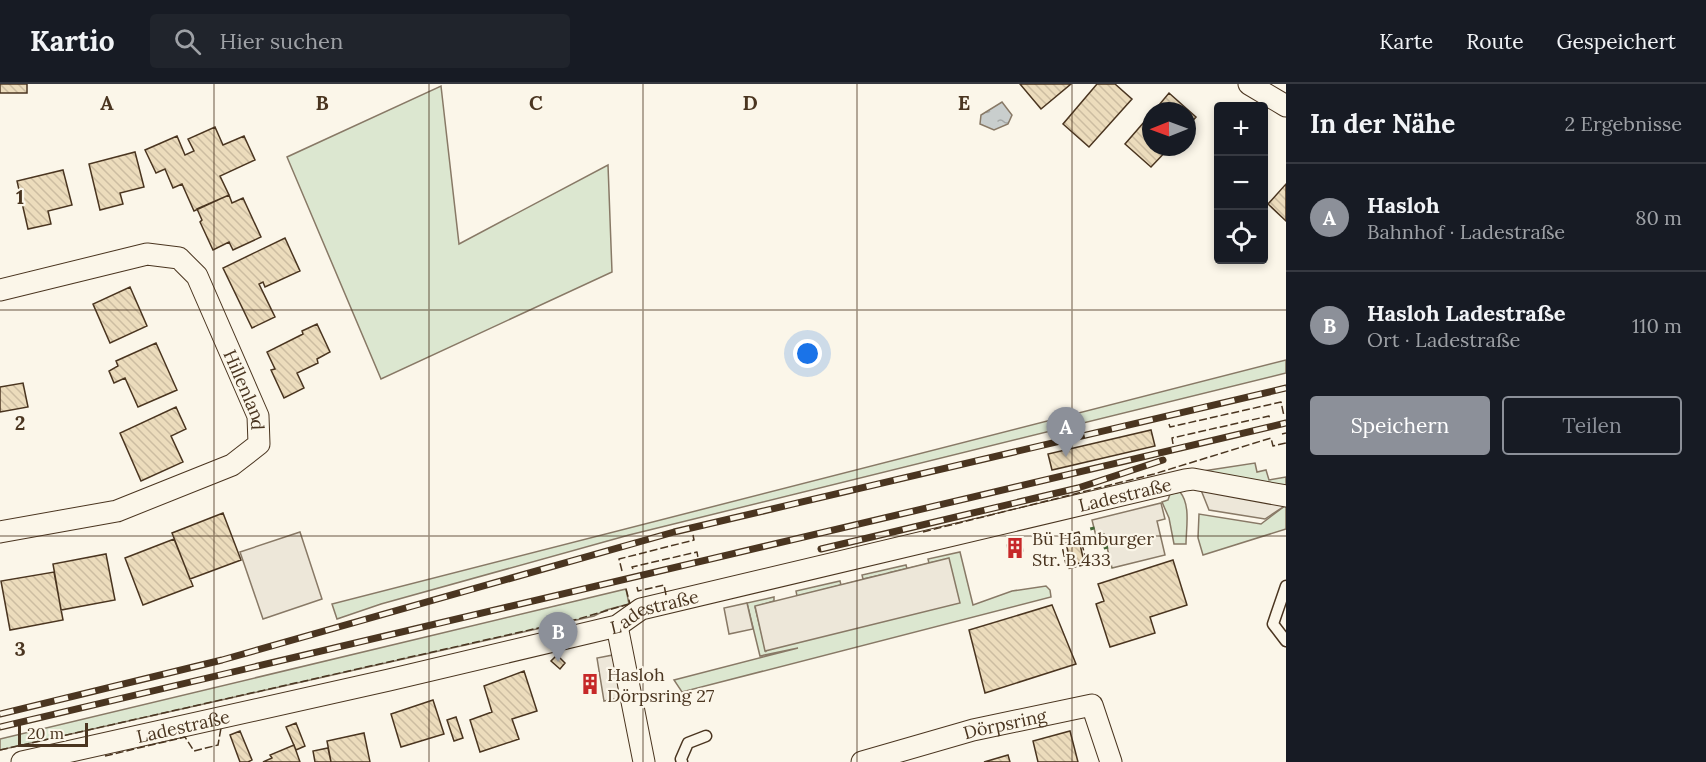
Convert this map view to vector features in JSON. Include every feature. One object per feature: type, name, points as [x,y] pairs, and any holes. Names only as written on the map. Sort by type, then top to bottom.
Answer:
[{"type":"street","points":[[1249,84],[1286,106]]},
{"type":"street","name":"Hillenland","points":[[0,290],[147,254],[179,258],[197,276],[258,416],[259,444],[232,465],[117,511],[0,532]]},
{"type":"street","name":"Ladestraße","points":[[22,762],[389,680],[617,626],[641,609],[1185,480],[1193,479],[1286,496]]},
{"type":"street","points":[[617,626],[644,762]]},
{"type":"street","name":"Dörpsring","points":[[869,761],[973,730],[1092,705],[1111,762]]},
{"type":"lane","points":[[1286,586],[1273,624],[1286,641]]},
{"type":"lane","points":[[682,762],[681,759],[688,743],[706,736]]},
{"type":"green space","points":[[441,86],[459,244],[608,165],[612,272],[381,379],[287,157]]},
{"type":"green space","points":[[1286,360],[1286,373],[629,535],[381,604],[337,619],[332,604]]},
{"type":"green space","points":[[1255,463],[1257,472],[1266,470],[1269,480],[1286,477],[1286,490],[1203,471]]},
{"type":"green space","points":[[1180,492],[1187,510],[1186,544],[1174,544],[1169,518],[1162,502],[1168,500],[1170,494]]},
{"type":"green space","points":[[1286,505],[1286,529],[1203,555],[1198,538],[1199,514],[1261,524]]},
{"type":"green space","points":[[960,552],[973,605],[1012,591],[1046,586],[1050,590],[1051,597],[682,692],[674,680],[798,648],[760,656],[747,603],[774,597],[774,601],[755,607],[766,651],[814,592],[797,596],[796,591],[840,581],[841,585],[822,590],[881,575],[863,579],[862,575],[906,565],[907,569],[949,559],[929,563],[928,559]]},
{"type":"green space","points":[[626,589],[629,604],[594,616],[0,750],[0,739]]},
{"type":"shaded area","points":[[1201,490],[1286,505],[1265,519],[1209,510]]},
{"type":"shaded area","points":[[1161,503],[1165,519],[1157,521],[1165,555],[1112,568],[1104,534],[1096,536],[1092,520]]},
{"type":"shaded area","points":[[300,532],[322,599],[263,619],[240,552]]},
{"type":"shaded area","points":[[949,558],[960,603],[765,651],[755,606]]},
{"type":"shaded area","points":[[747,603],[753,629],[729,634],[724,608]]},
{"type":"shaded area","points":[[613,655],[620,698],[604,701],[597,658]]},
{"type":"water","points":[[1002,102],[1012,115],[1008,124],[994,130],[980,124],[981,115]]},
{"type":"building","points":[[0,84],[27,84],[27,93],[0,93]]},
{"type":"building","points":[[1020,84],[1071,84],[1041,109]]},
{"type":"building","points":[[1097,84],[1115,84],[1132,99],[1089,147],[1063,124]]},
{"type":"building","points":[[1169,93],[1179,102],[1162,102]]},
{"type":"building","points":[[1142,124],[1142,156],[1161,156],[1151,167],[1125,144]]},
{"type":"building","points":[[215,127],[223,145],[244,136],[255,160],[220,176],[229,195],[194,211],[182,184],[173,188],[165,169],[156,173],[145,150],[177,136],[185,155],[194,151],[188,139]]},
{"type":"building","points":[[135,152],[144,187],[120,193],[123,204],[100,210],[89,164]]},
{"type":"building","points":[[63,170],[72,205],[48,211],[51,224],[28,229],[17,181]]},
{"type":"building","points":[[1286,184],[1286,221],[1268,204]]},
{"type":"building","points":[[229,195],[232,203],[243,198],[261,237],[233,250],[229,242],[213,250],[200,222],[202,220],[197,209]]},
{"type":"building","points":[[285,238],[300,271],[265,287],[263,282],[259,284],[275,317],[252,328],[223,268]]},
{"type":"building","points":[[130,287],[147,326],[110,343],[93,304]]},
{"type":"building","points":[[317,324],[330,352],[317,359],[318,363],[297,373],[304,388],[284,398],[271,370],[275,369],[267,352],[303,334],[302,331]]},
{"type":"building","points":[[156,343],[177,390],[138,407],[125,378],[114,383],[109,371],[118,366],[116,361]]},
{"type":"building","points":[[23,383],[28,407],[0,412],[0,387]]},
{"type":"building","points":[[176,407],[186,429],[171,436],[183,462],[141,481],[120,433]]},
{"type":"building","points":[[1151,430],[1155,446],[1052,470],[1048,454]]},
{"type":"building","points":[[223,513],[241,560],[190,579],[172,533]]},
{"type":"building","points":[[174,539],[193,586],[143,605],[125,558]]},
{"type":"building","points":[[1079,540],[1084,562],[1071,565],[1066,543]]},
{"type":"building","name":"Bü Hamburger Str. B 433","points":[[1021,542],[1023,551],[1009,554],[1007,545]]},
{"type":"building","points":[[106,554],[115,600],[61,610],[53,564]]},
{"type":"building","points":[[1173,560],[1187,605],[1150,617],[1155,633],[1110,647],[1096,604],[1104,601],[1098,584]]},
{"type":"building","points":[[54,572],[63,620],[10,630],[1,581]]},
{"type":"building","points":[[1052,605],[1076,664],[985,693],[969,630]]},
{"type":"building","points":[[557,655],[565,663],[560,669],[551,661]]},
{"type":"building","points":[[524,671],[537,711],[512,719],[519,739],[480,752],[470,720],[492,712],[484,686]]},
{"type":"building","name":"Hasloh Dörpsring 27","points":[[593,677],[595,689],[587,691],[585,679]]},
{"type":"building","points":[[433,700],[444,734],[401,747],[391,714]]},
{"type":"building","points":[[456,717],[463,738],[454,741],[447,720]]},
{"type":"building","points":[[296,723],[305,746],[296,750],[286,727]]},
{"type":"building","points":[[240,731],[252,760],[248,762],[240,762],[230,735]]},
{"type":"building","points":[[1070,731],[1078,762],[1038,762],[1033,741]]},
{"type":"building","points":[[364,733],[370,762],[331,762],[327,741]]},
{"type":"building","points":[[294,745],[300,762],[263,762],[272,758],[270,755]]},
{"type":"building","points":[[328,748],[331,762],[315,762],[313,751]]},
{"type":"building","points":[[1008,755],[1010,762],[984,762]]},
{"type":"railway","points":[[0,714],[222,660],[674,532],[1286,388]]},
{"type":"railway","points":[[0,727],[1286,423]]},
{"type":"railway","points":[[821,549],[1078,488],[1163,460]]},
{"type":"hedge","points":[[1092,527],[1095,538],[1103,536],[1111,568]]},
{"type":"fence","points":[[1169,424],[1170,427],[1281,402],[1284,416]]},
{"type":"fence","points":[[1173,444],[1172,438],[1269,416],[1270,420]]},
{"type":"fence","points":[[1282,434],[1286,433]]},
{"type":"fence","points":[[923,532],[1154,474],[1271,438],[1273,446],[1286,443]]},
{"type":"fence","points":[[1079,532],[1087,564],[1067,569],[1060,537],[1079,532]]},
{"type":"fence","points":[[622,571],[619,559],[694,540],[693,535]]},
{"type":"fence","points":[[633,569],[632,567],[697,552],[698,558]]},
{"type":"fence","points":[[637,587],[638,591],[664,585],[666,595]]},
{"type":"fence","points":[[626,589],[630,604]]},
{"type":"fence","points":[[0,750],[578,619],[629,604]]},
{"type":"fence","points":[[105,756],[185,737],[194,751],[218,745],[221,728]]},
{"type":"place","name":"Hasloh","points":[[1066,457]]},
{"type":"place","name":"Bü Hamburger Str. B 433","points":[[1015,548]]},
{"type":"place","name":"Hasloh Ladestraße","points":[[558,662]]},
{"type":"place","name":"Hasloh Dörpsring 27","points":[[590,684]]}]
